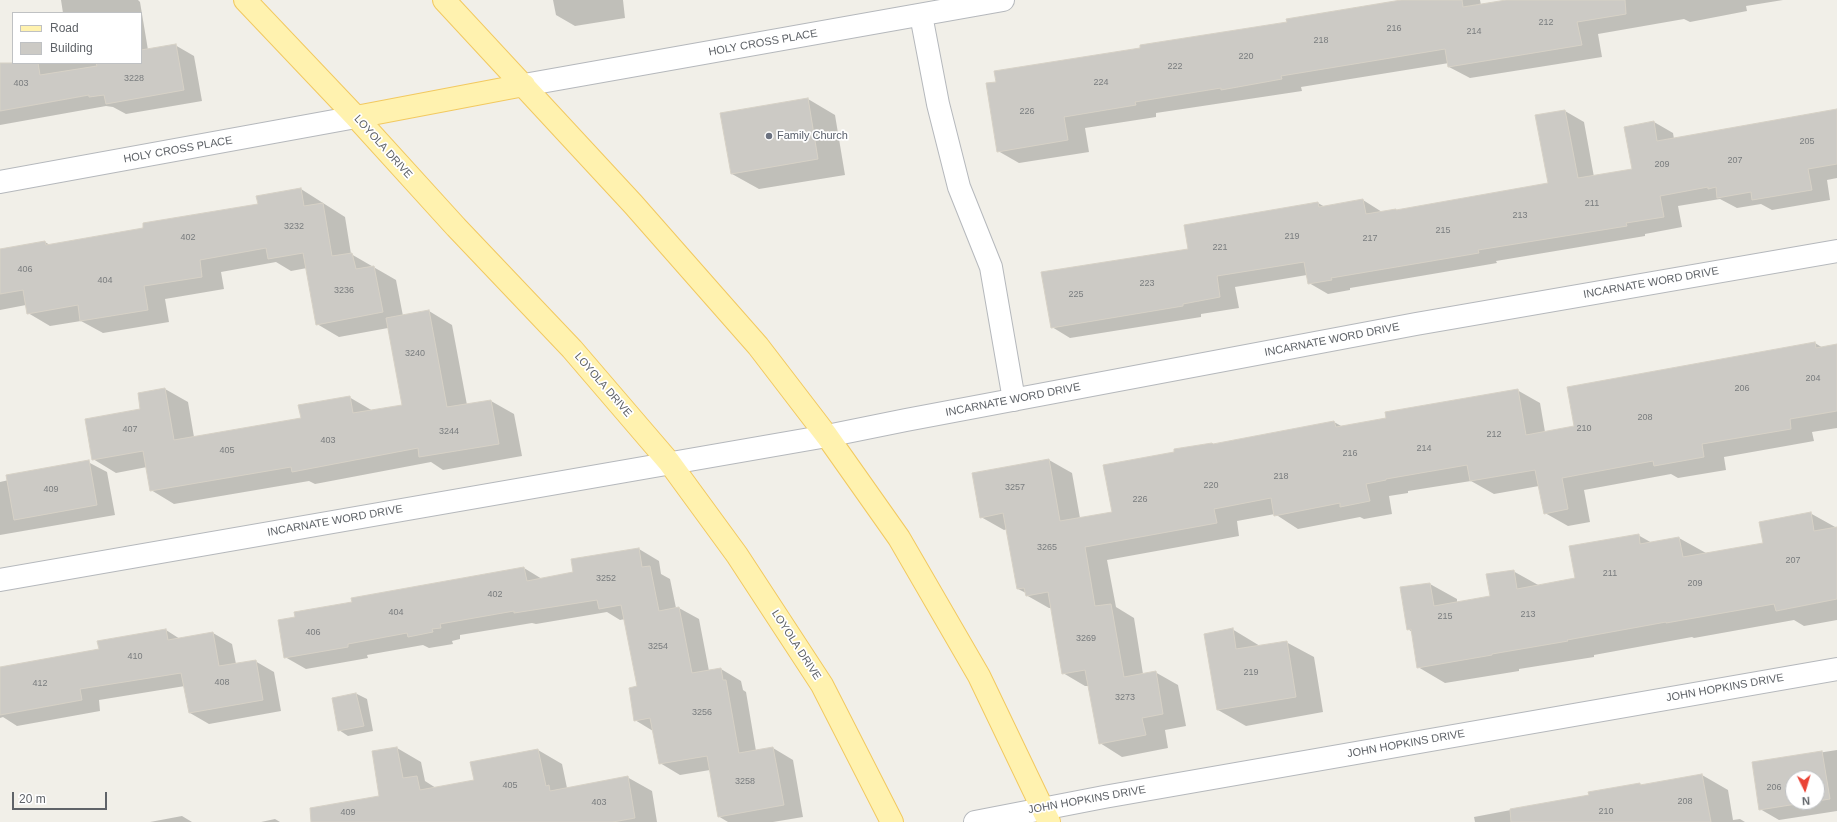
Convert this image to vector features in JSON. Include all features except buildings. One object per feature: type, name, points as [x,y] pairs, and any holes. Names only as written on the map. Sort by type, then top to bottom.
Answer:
[{"type":"main road","name":"LOYOLA DRIVE","points":[[245,0],[356,117],[456,227],[572,348],[670,462],[737,555],[822,685],[892,822]]},
{"type":"main road","points":[[444,0],[633,204],[758,346],[827,436],[899,538],[979,676],[1046,815]]},
{"type":"main road","points":[[356,117],[524,85]]},
{"type":"street","name":"HOLY CROSS PLACE","points":[[524,85],[894,9],[921,15],[1003,0]]},
{"type":"street","points":[[921,15],[938,104],[958,187],[991,266],[1014,400]]},
{"type":"street","name":"HOLY CROSS PLACE","points":[[0,182],[356,117]]},
{"type":"street","name":"INCARNATE WORD DRIVE","points":[[0,580],[670,462],[827,436],[1416,324],[1837,251]]},
{"type":"street","name":"JOHN HOPKINS DRIVE","points":[[975,822],[1046,815],[1837,669]]},
{"type":"place","name":"Family Church","points":[[769,136]]}]
